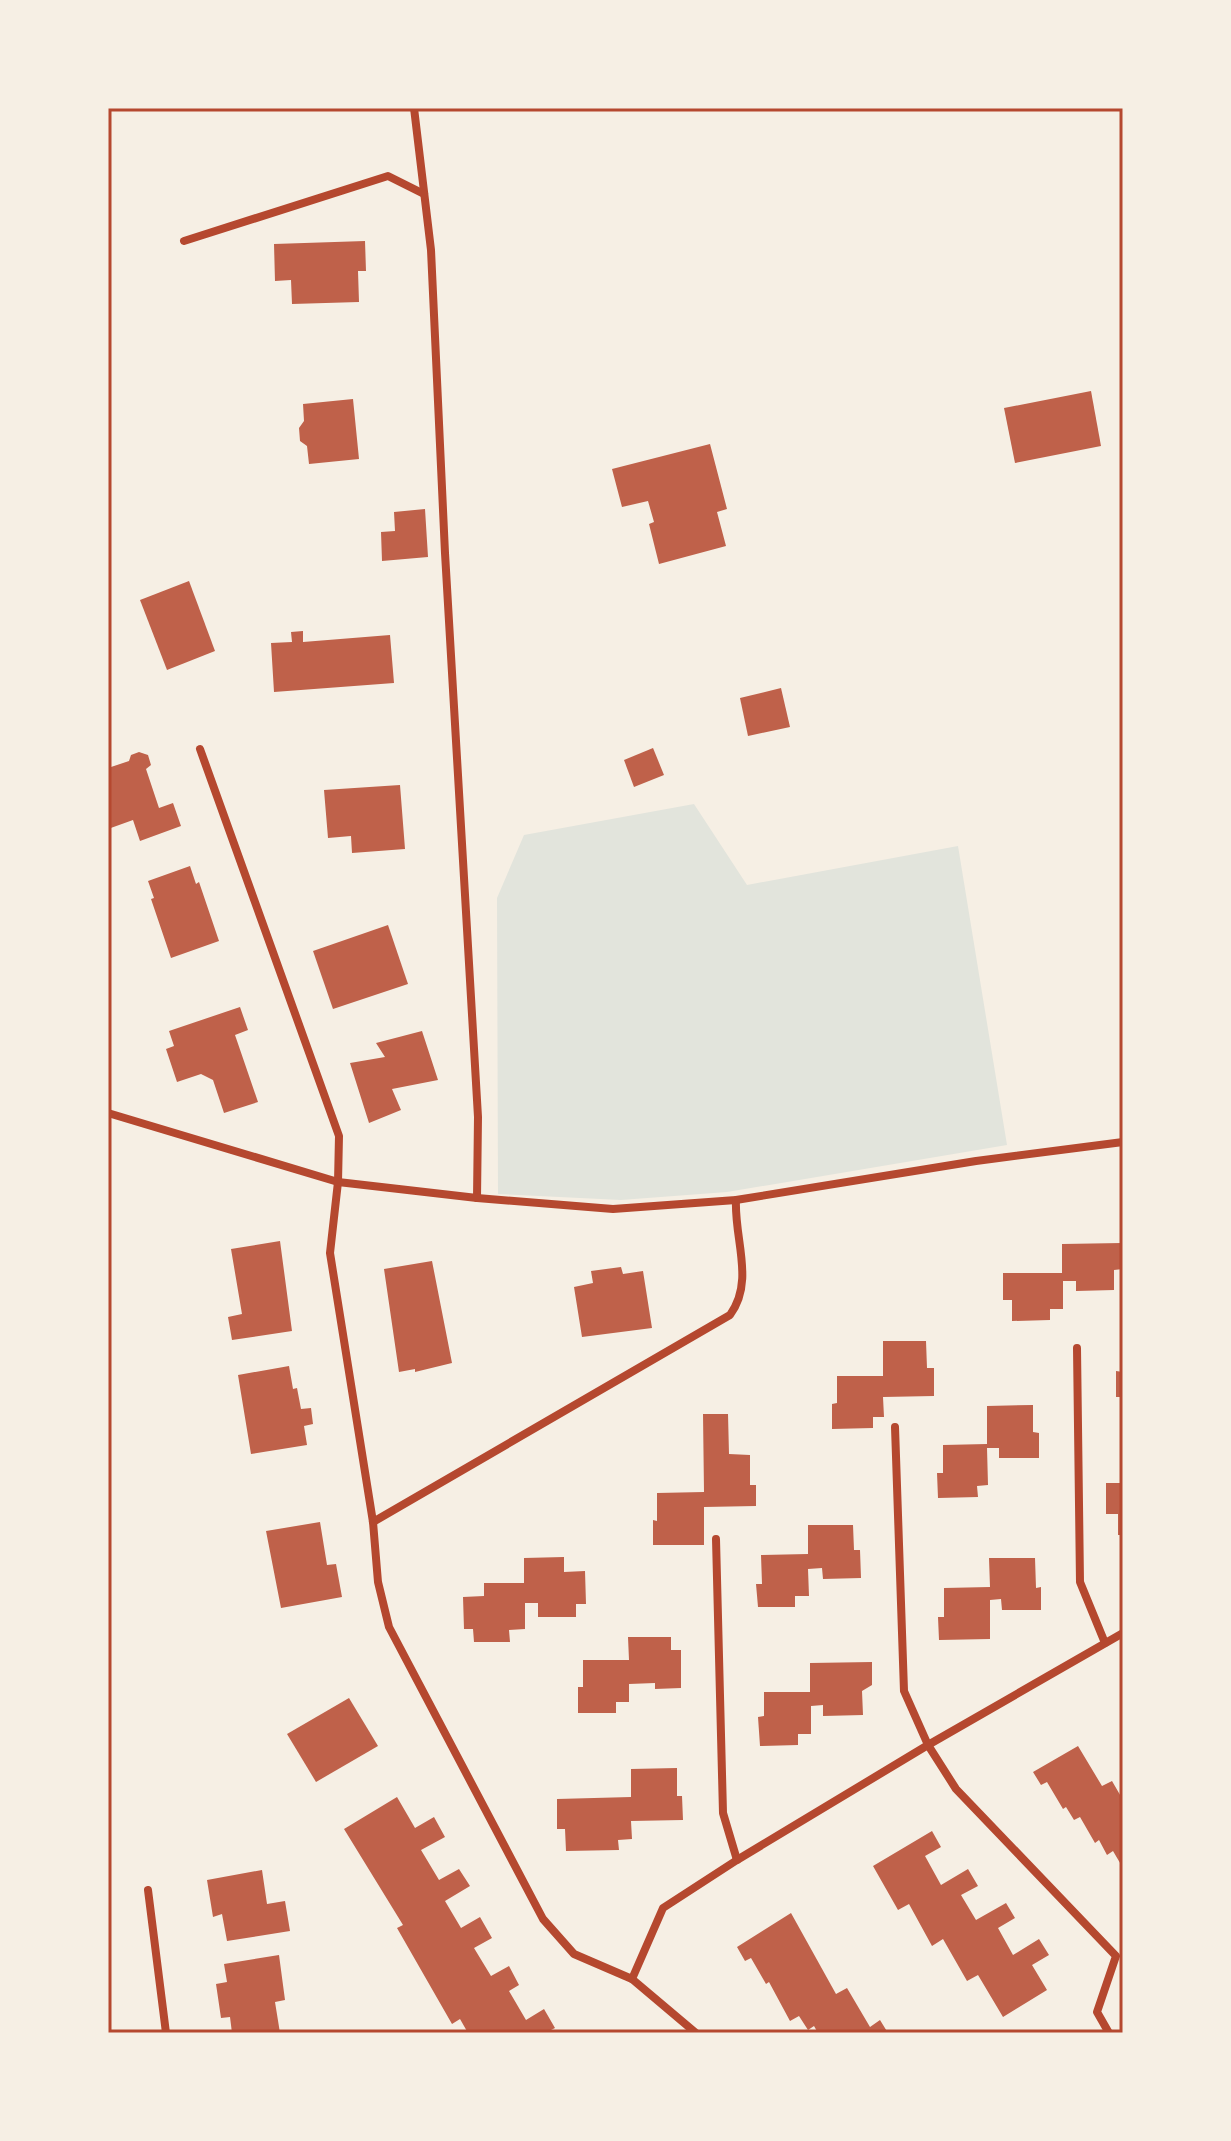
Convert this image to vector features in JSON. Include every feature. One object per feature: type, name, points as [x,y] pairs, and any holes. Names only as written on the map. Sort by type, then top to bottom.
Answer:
[{"type":"street","points":[[414,108],[431,250],[477,1101],[477,1198]]},
{"type":"street","points":[[184,241],[388,176],[424,194]]},
{"type":"street","points":[[200,749],[339,1136],[338,1182],[330,1253],[373,1522],[378,1582],[389,1627],[543,1919],[574,1954],[632,1979],[696,2033]]},
{"type":"street","points":[[108,1113],[338,1182],[613,1209],[736,1200],[976,1161],[1123,1142]]},
{"type":"street","points":[[373,1522],[730,1315],[740,1302],[744,1283],[735,1223],[736,1200]]},
{"type":"street","points":[[1077,1348],[1080,1582],[1105,1643]]},
{"type":"street","points":[[895,1427],[904,1691],[928,1745],[956,1789],[1116,1956],[1097,2012],[1109,2033]]},
{"type":"street","points":[[716,1539],[723,1813],[737,1860]]},
{"type":"street","points":[[632,1979],[663,1908],[928,1745],[1123,1633]]},
{"type":"street","points":[[148,1890],[166,2033]]},
{"type":"shaded area","points":[[694,804],[747,885],[958,846],[1007,1145],[727,1192],[621,1200],[498,1194],[497,898],[524,835]]},
{"type":"building","points":[[365,241],[366,271],[358,271],[359,302],[292,304],[291,280],[275,281],[274,244]]},
{"type":"building","points":[[1091,391],[1101,446],[1015,463],[1004,408]]},
{"type":"building","points":[[353,399],[359,459],[309,464],[307,446],[300,441],[303,404]]},
{"type":"building","points":[[710,444],[727,509],[717,512],[726,546],[659,564],[649,524],[654,522],[648,501],[622,507],[612,469]]},
{"type":"building","points":[[425,509],[428,557],[382,561],[381,532],[395,531],[394,512]]},
{"type":"building","points":[[189,581],[215,651],[167,670],[140,600]]},
{"type":"building","points":[[303,631],[303,642],[390,635],[394,683],[274,692],[271,643],[292,642],[291,632]]},
{"type":"building","points":[[781,688],[790,727],[748,736],[740,698]]},
{"type":"building","points":[[653,748],[664,775],[634,787],[624,760]]},
{"type":"building","points":[[139,752],[148,755],[151,765],[146,769],[159,808],[173,803],[181,826],[140,841],[133,820],[108,829],[108,768],[129,761],[131,755]]},
{"type":"building","points":[[400,785],[405,849],[352,853],[351,836],[328,838],[324,790]]},
{"type":"building","points":[[190,866],[196,884],[199,882],[219,941],[171,958],[148,881]]},
{"type":"building","points":[[388,925],[408,984],[333,1009],[313,951]]},
{"type":"building","points":[[240,1007],[248,1030],[235,1035],[258,1102],[224,1113],[213,1080],[201,1074],[177,1082],[166,1049],[174,1046],[169,1031]]},
{"type":"building","points":[[422,1031],[438,1080],[392,1089],[401,1110],[369,1123],[350,1063],[385,1057],[376,1043]]},
{"type":"building","points":[[280,1241],[292,1331],[232,1340],[228,1317],[242,1314],[231,1249]]},
{"type":"building","points":[[1122,1243],[1123,1269],[1114,1270],[1114,1290],[1076,1291],[1076,1281],[1063,1281],[1063,1309],[1050,1309],[1050,1320],[1012,1321],[1012,1300],[1003,1300],[1003,1273],[1062,1273],[1062,1244]]},
{"type":"building","points":[[432,1261],[452,1363],[415,1372],[415,1369],[399,1372],[384,1269]]},
{"type":"building","points":[[621,1267],[623,1274],[643,1271],[652,1328],[582,1337],[574,1287],[593,1283],[591,1271]]},
{"type":"building","points":[[883,1341],[926,1341],[927,1368],[934,1368],[934,1396],[883,1397],[884,1417],[873,1417],[873,1428],[832,1429],[832,1404],[837,1403],[837,1376],[883,1376]]},
{"type":"building","points":[[289,1366],[301,1409],[311,1408],[313,1424],[304,1426],[307,1445],[251,1454],[238,1375]]},
{"type":"building","points":[[1116,1371],[1123,1372],[1123,1397],[1116,1397]]},
{"type":"building","points":[[1033,1405],[1033,1432],[1039,1433],[1039,1458],[999,1458],[999,1448],[987,1448],[988,1485],[977,1486],[978,1497],[938,1498],[937,1473],[943,1473],[943,1445],[987,1444],[987,1406]]},
{"type":"building","points":[[703,1414],[728,1414],[729,1454],[750,1455],[750,1485],[756,1485],[756,1506],[704,1507],[704,1545],[653,1545],[657,1493],[704,1492]]},
{"type":"building","points":[[1106,1483],[1123,1483],[1123,1535],[1118,1535],[1118,1514],[1106,1514]]},
{"type":"building","points":[[320,1522],[327,1565],[336,1564],[342,1597],[281,1608],[266,1531]]},
{"type":"building","points":[[808,1525],[853,1525],[854,1550],[860,1550],[861,1578],[823,1579],[822,1568],[808,1569],[809,1596],[795,1596],[795,1607],[758,1607],[756,1584],[762,1584],[761,1555],[808,1554]]},
{"type":"building","points":[[564,1557],[564,1572],[585,1571],[586,1604],[576,1604],[576,1617],[538,1617],[538,1603],[525,1603],[525,1629],[509,1630],[510,1642],[474,1642],[473,1629],[464,1629],[463,1597],[484,1596],[484,1583],[524,1583],[524,1558]]},
{"type":"building","points":[[989,1558],[1035,1558],[1036,1588],[1041,1587],[1041,1610],[1002,1610],[1001,1599],[990,1600],[990,1639],[939,1640],[938,1617],[944,1617],[944,1588],[990,1587]]},
{"type":"building","points":[[628,1637],[671,1637],[671,1650],[681,1650],[681,1688],[655,1689],[655,1683],[629,1684],[629,1702],[616,1702],[616,1713],[578,1713],[578,1687],[583,1687],[583,1660],[629,1660]]},
{"type":"building","points":[[872,1662],[872,1685],[862,1691],[863,1715],[823,1716],[823,1705],[811,1706],[811,1734],[798,1734],[798,1745],[760,1746],[758,1717],[764,1716],[764,1692],[810,1692],[810,1663]]},
{"type":"building","points":[[349,1698],[378,1746],[316,1782],[287,1734]]},
{"type":"building","points":[[1078,1746],[1102,1786],[1112,1781],[1123,1800],[1123,1868],[1113,1851],[1107,1855],[1099,1840],[1095,1843],[1080,1817],[1074,1820],[1066,1807],[1063,1809],[1047,1782],[1041,1785],[1033,1772]]},
{"type":"building","points":[[677,1768],[677,1796],[682,1796],[683,1820],[631,1821],[632,1839],[618,1840],[619,1850],[566,1851],[565,1829],[557,1829],[557,1799],[631,1797],[631,1769]]},
{"type":"building","points":[[397,1797],[415,1828],[434,1817],[445,1837],[421,1850],[439,1880],[459,1869],[470,1886],[445,1901],[461,1928],[480,1917],[492,1938],[474,1948],[491,1976],[509,1966],[519,1985],[509,1991],[526,2020],[544,2009],[555,2028],[551,2030],[553,2033],[468,2033],[460,2019],[452,2024],[397,1928],[403,1925],[344,1829]]},
{"type":"building","points":[[932,1831],[941,1847],[925,1856],[941,1885],[968,1869],[978,1886],[961,1895],[976,1920],[1006,1903],[1015,1918],[998,1928],[1013,1955],[1039,1939],[1049,1955],[1032,1965],[1047,1990],[1003,2017],[978,1975],[967,1981],[943,1939],[932,1946],[909,1904],[898,1910],[873,1866]]},
{"type":"building","points":[[262,1870],[267,1904],[285,1901],[290,1931],[227,1941],[222,1914],[213,1917],[207,1880]]},
{"type":"building","points":[[791,1913],[836,1994],[847,1988],[870,2027],[880,2020],[888,2033],[818,2033],[814,2026],[808,2030],[799,2016],[790,2021],[769,1982],[766,1984],[751,1958],[745,1961],[737,1947]]},
{"type":"building","points":[[279,1955],[285,2000],[275,2002],[280,2033],[232,2033],[230,2017],[221,2018],[216,1984],[227,1982],[224,1964]]}]
